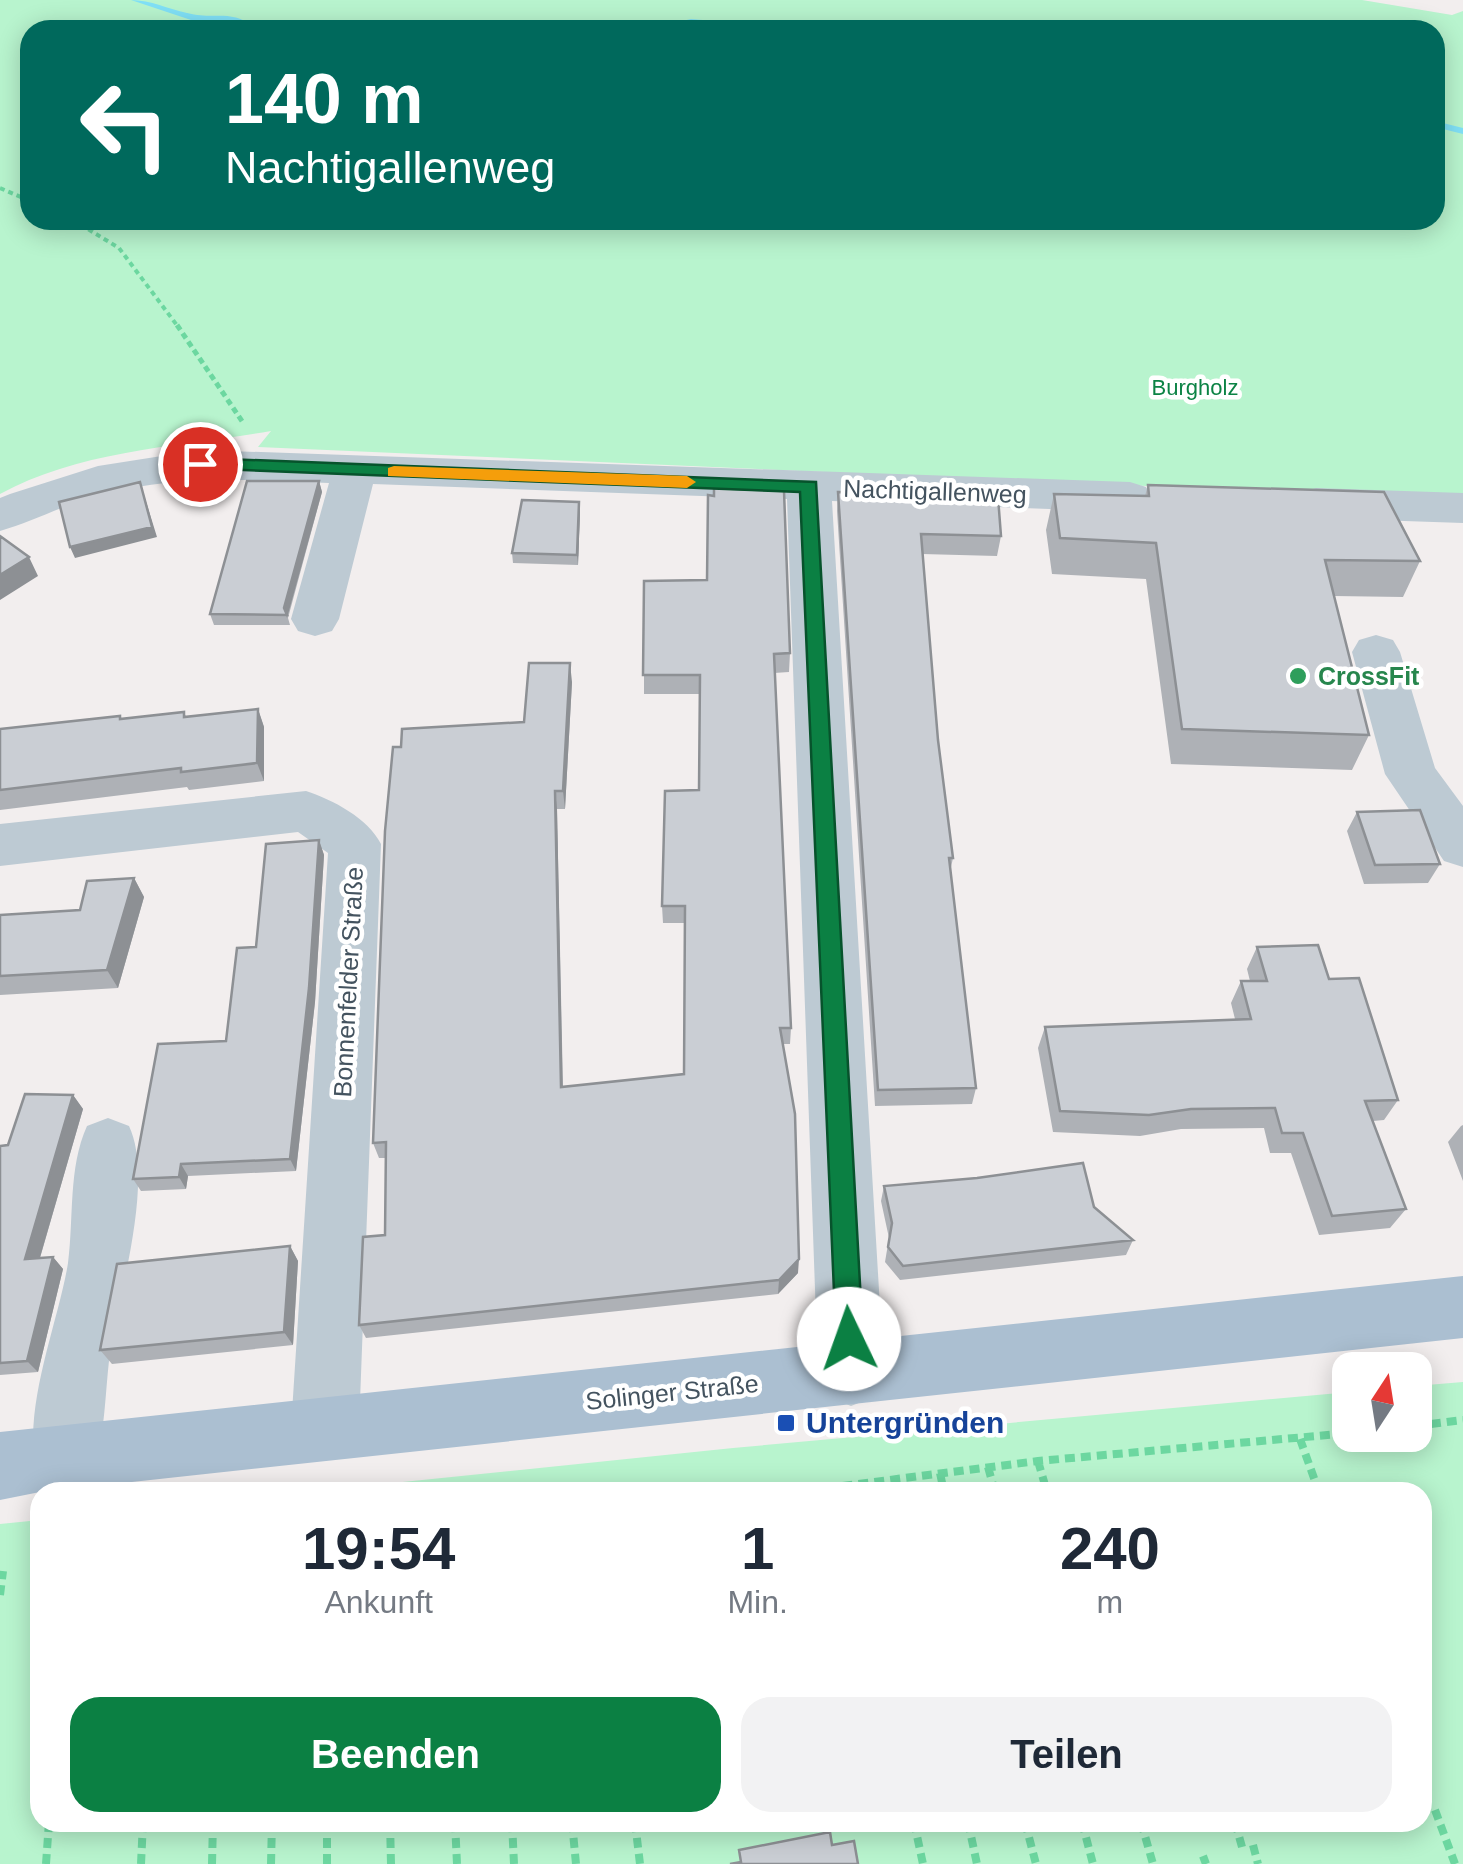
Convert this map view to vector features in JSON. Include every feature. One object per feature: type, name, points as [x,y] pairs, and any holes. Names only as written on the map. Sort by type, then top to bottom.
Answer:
[{"type":"main road","name":"Solinger Straße","points":[[0,1466],[1463,1307]]},
{"type":"street","name":"Nachtigallenweg","points":[[0,516],[44,496],[121,472],[200,464],[1166,498]]},
{"type":"street","points":[[315,619],[354,471]]},
{"type":"street","points":[[809,486],[851,1374]]},
{"type":"street","points":[[1285,502],[1463,508]]},
{"type":"street","points":[[1376,652],[1411,774],[1463,846]]},
{"type":"street","name":"Bonnenfelder Straße","points":[[0,845],[306,811],[355,844],[325,1428]]},
{"type":"street","points":[[65,1458],[78,1344],[99,1265],[108,1145]]},
{"type":"path","points":[[94,230],[119,248],[246,427],[287,467]]},
{"type":"path","points":[[1432,1424],[1463,1420]]},
{"type":"path","points":[[876,1482],[1038,1460],[1332,1435]]},
{"type":"path","points":[[1300,1438],[1315,1482]]},
{"type":"path","points":[[1038,1460],[1044,1482]]},
{"type":"path","points":[[988,1467],[992,1482]]},
{"type":"path","points":[[940,1474],[942,1482]]},
{"type":"path","points":[[0,1595],[3,1571]]},
{"type":"path","points":[[1435,1810],[1455,1864]]},
{"type":"path","points":[[46,1864],[48,1832]]},
{"type":"path","points":[[141,1864],[143,1832]]},
{"type":"path","points":[[212,1864],[213,1832]]},
{"type":"path","points":[[272,1832],[272,1864]]},
{"type":"path","points":[[327,1832],[327,1864]]},
{"type":"path","points":[[390,1832],[391,1864]]},
{"type":"path","points":[[455,1832],[457,1864]]},
{"type":"path","points":[[512,1832],[514,1864]]},
{"type":"path","points":[[573,1832],[576,1864]]},
{"type":"path","points":[[636,1832],[640,1864]]},
{"type":"path","points":[[916,1832],[923,1864]]},
{"type":"path","points":[[970,1832],[977,1864]]},
{"type":"path","points":[[1028,1832],[1036,1864]]},
{"type":"path","points":[[1085,1832],[1093,1864]]},
{"type":"path","points":[[1144,1832],[1153,1864]]},
{"type":"path","points":[[1240,1832],[1258,1864]]},
{"type":"green space","name":"Burgholz","points":[[0,0],[1362,0],[1452,15],[1463,11],[1463,500],[258,447],[271,431],[97,459],[31,479],[0,494]]},
{"type":"green space","points":[[1463,1382],[1463,1864],[0,1864],[0,1524],[30,1521],[30,1832],[1432,1832],[1432,1482],[402,1482],[1332,1394],[1332,1452],[1432,1452],[1432,1385]]},
{"type":"building","points":[[247,481],[319,481],[284,608],[287,615],[210,614]]},
{"type":"building","points":[[140,482],[152,527],[70,547],[59,502]]},
{"type":"building","points":[[1148,485],[1384,492],[1420,561],[1325,560],[1369,735],[1182,729],[1156,543],[1060,538],[1054,494],[1149,496]]},
{"type":"building","points":[[714,488],[784,491],[790,653],[774,654],[791,1028],[780,1028],[795,1114],[799,1259],[779,1280],[359,1325],[363,1237],[385,1235],[386,1142],[373,1143],[385,831],[393,747],[401,747],[402,729],[524,722],[529,663],[570,663],[563,791],[555,791],[561,1087],[684,1074],[685,906],[662,906],[665,791],[699,790],[700,675],[643,675],[644,581],[707,580],[708,495],[714,496]]},
{"type":"building","points":[[838,492],[998,497],[1001,536],[921,534],[938,740],[953,858],[949,858],[976,1088],[878,1090]]},
{"type":"building","points":[[522,500],[579,502],[577,555],[512,553]]},
{"type":"building","points":[[0,536],[29,557],[0,575]]},
{"type":"building","points":[[258,709],[257,763],[0,790],[0,729],[120,716],[184,712],[184,717]]},
{"type":"building","points":[[1420,810],[1440,864],[1375,865],[1357,812]]},
{"type":"building","points":[[319,840],[309,988],[290,1159],[181,1164],[179,1177],[133,1179],[158,1044],[226,1041],[237,948],[256,947],[266,844]]},
{"type":"building","points":[[134,878],[107,970],[0,976],[0,915],[80,910],[87,881]]},
{"type":"building","points":[[1318,945],[1329,979],[1359,978],[1398,1100],[1365,1101],[1406,1209],[1332,1216],[1303,1133],[1282,1133],[1275,1108],[1191,1109],[1149,1115],[1060,1111],[1045,1027],[1251,1019],[1241,981],[1267,981],[1257,947]]},
{"type":"building","points":[[25,1094],[73,1095],[25,1259],[53,1257],[27,1361],[0,1363],[0,1146],[8,1145]]},
{"type":"building","points":[[1083,1163],[1094,1207],[1133,1240],[903,1266],[888,1247],[892,1223],[884,1186]]},
{"type":"building","points":[[290,1246],[284,1332],[100,1350],[117,1264]]},
{"type":"building","points":[[830,1832],[832,1845],[854,1841],[858,1864],[730,1864],[741,1862],[739,1850]]},
{"type":"waterway","points":[[135,0],[191,17],[235,20]]},
{"type":"waterway","points":[[1445,126],[1463,131]]},
{"type":"slow traffic","points":[[394,472],[687,482]]},
{"type":"place","name":"CrossFit","points":[[1298,676]]},
{"type":"place","name":"Untergründen","points":[[786,1423]]},
{"type":"route","points":[[200,464],[809,486],[849,1339]]}]
